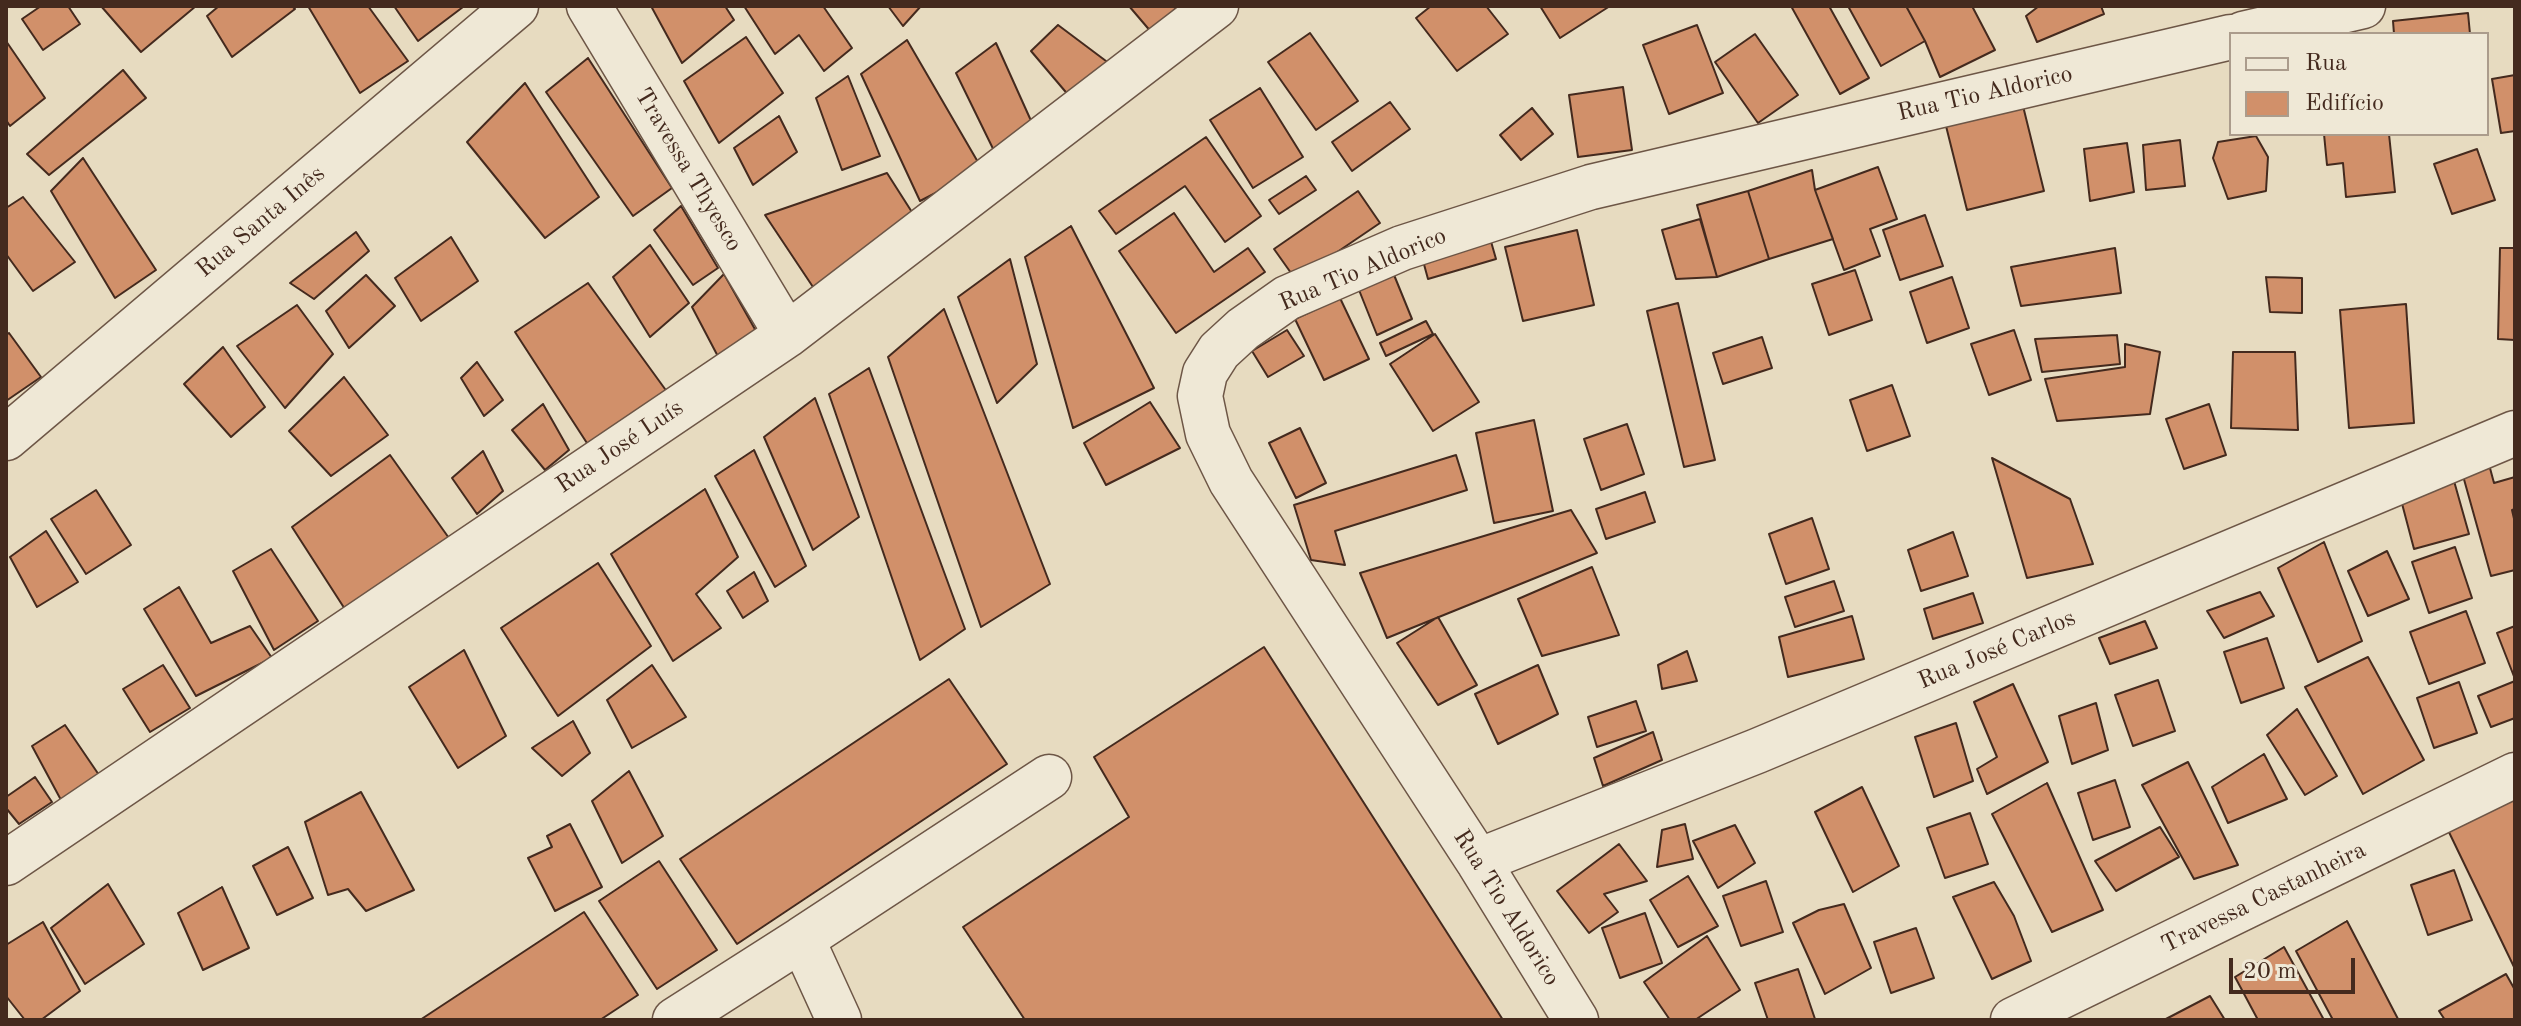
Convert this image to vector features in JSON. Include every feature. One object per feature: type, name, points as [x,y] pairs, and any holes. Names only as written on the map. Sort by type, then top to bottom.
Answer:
[{"type":"street","name":"Rua Santa Inês","points":[[6,438],[516,6]]},
{"type":"street","name":"Travessa Thyesco","points":[[589,6],[787,335]]},
{"type":"street","name":"Rua José Luís","points":[[6,863],[787,335],[1216,6]]},
{"type":"street","points":[[2251,32],[2354,7]]},
{"type":"street","name":"Rua Tio Aldorico","points":[[1576,1020],[1478,861],[1231,481],[1208,434],[1200,396],[1205,373],[1219,351],[1243,329],[1287,298],[1402,248],[1591,187],[2229,37]]},
{"type":"street","name":"Rua José Carlos","points":[[1478,861],[1772,745],[2515,433]]},
{"type":"street","name":"Travessa Castanheira","points":[[2013,1020],[2515,775]]},
{"type":"street","points":[[675,1020],[1049,777]]},
{"type":"street","points":[[802,939],[839,1020]]},
{"type":"building","points":[[41,6],[68,6],[80,24],[43,50],[22,19]]},
{"type":"building","points":[[101,6],[196,6],[141,52]]},
{"type":"building","points":[[219,6],[292,6],[295,9],[232,57],[207,16]]},
{"type":"building","points":[[308,6],[368,6],[408,61],[360,93]]},
{"type":"building","points":[[394,6],[462,6],[463,7],[418,41]]},
{"type":"building","points":[[651,6],[725,6],[734,20],[682,63]]},
{"type":"building","points":[[744,6],[823,6],[852,48],[824,71],[799,35],[775,54]]},
{"type":"building","points":[[888,6],[921,6],[903,26]]},
{"type":"building","points":[[1129,6],[1178,6],[1152,33]]},
{"type":"building","points":[[1431,6],[1486,6],[1508,34],[1457,71],[1416,18]]},
{"type":"building","points":[[1540,6],[1610,6],[1560,38]]},
{"type":"building","points":[[1791,6],[1829,6],[1869,78],[1840,94]]},
{"type":"building","points":[[1848,6],[1906,6],[1925,41],[1881,66]]},
{"type":"building","points":[[1906,6],[1972,6],[1995,50],[1940,77]]},
{"type":"building","points":[[2039,6],[2101,6],[2104,14],[2037,42],[2026,16]]},
{"type":"building","points":[[2468,13],[2470,32],[2394,32],[2393,21]]},
{"type":"building","points":[[1058,25],[1110,64],[1070,97],[1031,51]]},
{"type":"building","points":[[1697,25],[1723,93],[1669,114],[1643,45]]},
{"type":"building","points":[[1310,33],[1358,101],[1316,130],[1268,62]]},
{"type":"building","points":[[1755,34],[1798,95],[1758,123],[1715,62]]},
{"type":"building","points":[[746,37],[783,93],[719,143],[684,81]]},
{"type":"building","points":[[907,40],[982,169],[920,201],[861,74]]},
{"type":"building","points":[[6,41],[45,98],[10,126],[6,120]]},
{"type":"building","points":[[996,43],[1037,134],[1000,163],[956,73]]},
{"type":"building","points":[[588,58],[672,188],[633,216],[546,92]]},
{"type":"building","points":[[123,70],[146,98],[49,175],[27,154]]},
{"type":"building","points":[[2515,75],[2515,131],[2501,133],[2492,79]]},
{"type":"building","points":[[848,76],[880,156],[842,170],[816,98]]},
{"type":"building","points":[[525,83],[599,197],[545,238],[467,142]]},
{"type":"building","points":[[1623,87],[1632,150],[1578,157],[1569,95]]},
{"type":"building","points":[[1260,88],[1303,157],[1253,188],[1210,120]]},
{"type":"building","points":[[1390,102],[1410,129],[1352,171],[1332,142]]},
{"type":"building","points":[[2023,106],[2044,191],[1967,210],[1946,126]]},
{"type":"building","points":[[1532,108],[1553,134],[1521,160],[1500,135]]},
{"type":"building","points":[[779,116],[797,152],[753,185],[734,148]]},
{"type":"building","points":[[2256,136],[2268,157],[2266,191],[2228,199],[2213,158],[2218,142]]},
{"type":"building","points":[[2324,136],[2389,136],[2395,192],[2346,197],[2343,163],[2327,165]]},
{"type":"building","points":[[1206,137],[1261,216],[1225,242],[1185,186],[1116,234],[1099,211]]},
{"type":"building","points":[[2180,140],[2185,186],[2146,190],[2143,145]]},
{"type":"building","points":[[2127,143],[2134,192],[2090,201],[2084,149]]},
{"type":"building","points":[[2477,149],[2495,200],[2452,214],[2434,164]]},
{"type":"building","points":[[83,158],[156,270],[115,298],[51,191]]},
{"type":"building","points":[[1878,167],[1897,219],[1870,229],[1880,256],[1844,270],[1815,190]]},
{"type":"building","points":[[1812,170],[1815,190],[1833,239],[1769,259],[1748,191]]},
{"type":"building","points":[[887,173],[917,220],[823,302],[765,215]]},
{"type":"building","points":[[1306,176],[1316,190],[1279,214],[1269,200]]},
{"type":"building","points":[[1358,191],[1380,223],[1296,280],[1274,249]]},
{"type":"building","points":[[1748,191],[1769,259],[1717,277],[1697,205]]},
{"type":"building","points":[[23,197],[75,262],[33,291],[6,254],[6,208]]},
{"type":"building","points":[[681,206],[718,268],[693,285],[654,230]]},
{"type":"building","points":[[1174,213],[1214,272],[1248,248],[1265,272],[1176,333],[1119,251]]},
{"type":"building","points":[[1925,215],[1943,266],[1900,280],[1883,230]]},
{"type":"building","points":[[1700,219],[1717,277],[1676,279],[1662,230]]},
{"type":"building","points":[[1071,226],[1154,388],[1073,428],[1025,257]]},
{"type":"building","points":[[1577,230],[1594,305],[1523,321],[1505,247]]},
{"type":"building","points":[[356,232],[369,251],[314,299],[290,283]]},
{"type":"building","points":[[451,237],[478,281],[421,321],[395,278]]},
{"type":"building","points":[[1490,238],[1496,259],[1428,279],[1422,257]]},
{"type":"building","points":[[650,245],[689,303],[650,337],[613,277]]},
{"type":"building","points":[[2115,248],[2121,293],[2021,306],[2011,267]]},
{"type":"building","points":[[2500,248],[2515,248],[2515,340],[2498,339]]},
{"type":"building","points":[[1010,259],[1037,364],[997,403],[958,297]]},
{"type":"building","points":[[1392,270],[1412,319],[1377,335],[1357,285]]},
{"type":"building","points":[[1855,270],[1872,320],[1829,335],[1812,284]]},
{"type":"building","points":[[724,274],[761,340],[723,366],[692,307]]},
{"type":"building","points":[[366,275],[395,306],[349,348],[326,311]]},
{"type":"building","points":[[1952,277],[1969,328],[1927,343],[1910,292]]},
{"type":"building","points":[[2266,277],[2302,278],[2302,313],[2270,312]]},
{"type":"building","points":[[588,283],[673,400],[596,457],[515,332]]},
{"type":"building","points":[[1340,298],[1369,359],[1324,380],[1295,319]]},
{"type":"building","points":[[1678,303],[1715,460],[1684,467],[1647,311]]},
{"type":"building","points":[[2406,304],[2414,423],[2349,428],[2340,310]]},
{"type":"building","points":[[297,305],[333,354],[285,408],[237,346]]},
{"type":"building","points":[[944,309],[1050,584],[981,627],[888,357]]},
{"type":"building","points":[[1426,321],[1433,334],[1386,356],[1380,343]]},
{"type":"building","points":[[1287,330],[1304,356],[1268,377],[1252,351]]},
{"type":"building","points":[[2014,330],[2031,380],[1989,395],[1971,344]]},
{"type":"building","points":[[9,333],[41,377],[6,401],[6,335]]},
{"type":"building","points":[[1435,334],[1479,402],[1433,431],[1390,364]]},
{"type":"building","points":[[2117,335],[2120,364],[2042,372],[2035,339]]},
{"type":"building","points":[[1762,337],[1772,368],[1723,384],[1713,353]]},
{"type":"building","points":[[2125,344],[2160,352],[2150,414],[2057,421],[2045,379],[2125,367]]},
{"type":"building","points":[[223,347],[265,407],[231,437],[184,384]]},
{"type":"building","points":[[2233,352],[2295,352],[2298,430],[2231,428]]},
{"type":"building","points":[[477,362],[503,400],[484,416],[461,378]]},
{"type":"building","points":[[869,368],[965,629],[920,660],[829,394]]},
{"type":"building","points":[[344,377],[388,435],[331,476],[289,431]]},
{"type":"building","points":[[1892,385],[1910,436],[1867,451],[1850,400]]},
{"type":"building","points":[[815,398],[859,517],[813,550],[764,437]]},
{"type":"building","points":[[1150,402],[1180,448],[1106,485],[1084,443]]},
{"type":"building","points":[[543,404],[569,450],[545,470],[512,430]]},
{"type":"building","points":[[2209,404],[2226,455],[2184,469],[2166,419]]},
{"type":"building","points":[[1534,420],[1553,511],[1494,523],[1476,433]]},
{"type":"building","points":[[1627,424],[1644,474],[1601,490],[1584,439]]},
{"type":"building","points":[[1300,428],[1326,483],[1296,498],[1269,443]]},
{"type":"building","points":[[754,450],[806,566],[775,587],[715,476]]},
{"type":"building","points":[[483,451],[503,491],[477,514],[452,478]]},
{"type":"building","points":[[390,455],[456,548],[350,617],[292,527]]},
{"type":"building","points":[[1456,455],[1467,490],[1335,531],[1345,565],[1311,560],[1294,505]]},
{"type":"building","points":[[2487,457],[2494,483],[2515,477],[2515,509],[2512,510],[2515,570],[2491,576],[2460,465]]},
{"type":"building","points":[[1992,458],[2070,499],[2093,564],[2027,578]]},
{"type":"building","points":[[2454,481],[2469,534],[2414,549],[2400,496]]},
{"type":"building","points":[[705,489],[738,557],[696,594],[721,628],[673,661],[611,554]]},
{"type":"building","points":[[96,490],[131,545],[86,574],[51,519]]},
{"type":"building","points":[[1645,492],[1655,522],[1606,539],[1596,509]]},
{"type":"building","points":[[1571,510],[1597,553],[1387,638],[1360,573]]},
{"type":"building","points":[[1812,518],[1829,569],[1786,584],[1769,534]]},
{"type":"building","points":[[46,531],[78,582],[37,607],[10,557]]},
{"type":"building","points":[[1953,532],[1968,576],[1921,591],[1908,550]]},
{"type":"building","points":[[2324,542],[2362,641],[2318,662],[2278,568]]},
{"type":"building","points":[[2455,547],[2472,598],[2429,613],[2412,562]]},
{"type":"building","points":[[271,549],[318,621],[274,650],[233,571]]},
{"type":"building","points":[[2387,551],[2409,599],[2368,616],[2348,571]]},
{"type":"building","points":[[598,563],[651,646],[558,716],[501,628]]},
{"type":"building","points":[[1592,567],[1619,635],[1542,656],[1518,599]]},
{"type":"building","points":[[754,572],[768,601],[743,618],[727,591]]},
{"type":"building","points":[[1834,581],[1844,611],[1795,627],[1785,597]]},
{"type":"building","points":[[179,587],[211,643],[250,626],[272,658],[196,696],[144,609]]},
{"type":"building","points":[[2260,592],[2274,616],[2224,638],[2207,611]]},
{"type":"building","points":[[1973,593],[1983,623],[1933,639],[1924,609]]},
{"type":"building","points":[[2466,611],[2485,663],[2429,684],[2410,632]]},
{"type":"building","points":[[1852,616],[1864,659],[1788,677],[1779,637]]},
{"type":"building","points":[[1438,617],[1477,685],[1438,705],[1397,643]]},
{"type":"building","points":[[2145,621],[2157,648],[2110,664],[2099,638]]},
{"type":"building","points":[[2515,626],[2515,679],[2497,633]]},
{"type":"building","points":[[2267,638],[2284,688],[2241,703],[2224,652]]},
{"type":"building","points":[[1264,647],[1503,1020],[1025,1020],[963,927],[1129,817],[1094,757]]},
{"type":"building","points":[[464,650],[506,736],[458,768],[409,687]]},
{"type":"building","points":[[1687,651],[1697,681],[1662,689],[1658,665]]},
{"type":"building","points":[[2368,657],[2424,760],[2363,794],[2305,687]]},
{"type":"building","points":[[163,665],[190,708],[150,732],[123,689]]},
{"type":"building","points":[[652,665],[686,717],[632,748],[607,700]]},
{"type":"building","points":[[1538,665],[1558,714],[1498,744],[1475,694]]},
{"type":"building","points":[[949,679],[1007,764],[737,944],[680,859]]},
{"type":"building","points":[[2158,680],[2175,731],[2133,746],[2115,695]]},
{"type":"building","points":[[2515,681],[2515,718],[2491,727],[2478,696]]},
{"type":"building","points":[[2459,682],[2477,733],[2434,748],[2417,698]]},
{"type":"building","points":[[2013,684],[2048,762],[1987,794],[1977,769],[1997,757],[1974,702]]},
{"type":"building","points":[[1636,701],[1646,731],[1597,747],[1588,717]]},
{"type":"building","points":[[2096,703],[2108,750],[2072,764],[2059,716]]},
{"type":"building","points":[[2297,709],[2337,776],[2305,795],[2267,735]]},
{"type":"building","points":[[573,721],[590,753],[562,776],[532,748]]},
{"type":"building","points":[[1956,723],[1973,781],[1934,797],[1915,737]]},
{"type":"building","points":[[65,725],[99,775],[61,800],[32,746]]},
{"type":"building","points":[[1653,732],[1662,760],[1603,786],[1594,758]]},
{"type":"building","points":[[2264,754],[2287,799],[2228,823],[2212,787]]},
{"type":"building","points":[[2188,762],[2238,865],[2194,879],[2142,785]]},
{"type":"building","points":[[629,771],[663,836],[622,863],[592,801]]},
{"type":"building","points":[[35,777],[52,802],[19,824],[6,808],[6,797]]},
{"type":"building","points":[[2115,780],[2130,827],[2093,840],[2078,793]]},
{"type":"building","points":[[2047,783],[2103,910],[2052,932],[1992,814]]},
{"type":"building","points":[[1862,787],[1899,866],[1853,892],[1815,812]]},
{"type":"building","points":[[361,792],[414,890],[366,911],[348,889],[328,895],[305,822]]},
{"type":"building","points":[[2515,793],[2515,969],[2446,826]]},
{"type":"building","points":[[1970,813],[1988,864],[1945,878],[1927,828]]},
{"type":"building","points":[[570,824],[602,887],[555,911],[528,858],[552,847],[547,836]]},
{"type":"building","points":[[1685,824],[1693,859],[1657,867],[1662,830]]},
{"type":"building","points":[[1735,825],[1755,863],[1718,888],[1693,841]]},
{"type":"building","points":[[2160,827],[2179,857],[2116,891],[2095,861]]},
{"type":"building","points":[[1619,844],[1647,881],[1604,894],[1618,912],[1589,933],[1557,891]]},
{"type":"building","points":[[288,847],[313,898],[277,915],[253,866]]},
{"type":"building","points":[[659,861],[717,950],[657,989],[599,901]]},
{"type":"building","points":[[2454,870],[2472,920],[2428,935],[2411,885]]},
{"type":"building","points":[[1688,876],[1718,926],[1678,947],[1650,900]]},
{"type":"building","points":[[1766,881],[1783,932],[1741,946],[1723,896]]},
{"type":"building","points":[[1994,882],[2014,916],[2031,961],[1992,979],[1953,897]]},
{"type":"building","points":[[108,884],[144,944],[85,984],[51,928]]},
{"type":"building","points":[[222,887],[249,948],[203,970],[178,913]]},
{"type":"building","points":[[1844,904],[1871,968],[1825,994],[1793,923],[1819,910]]},
{"type":"building","points":[[584,912],[638,995],[600,1020],[420,1020]]},
{"type":"building","points":[[1645,913],[1662,963],[1620,978],[1602,928]]},
{"type":"building","points":[[2347,921],[2398,1019],[2333,1020],[2296,951]]},
{"type":"building","points":[[43,922],[80,991],[41,1020],[25,1020],[6,996],[6,945]]},
{"type":"building","points":[[1916,928],[1934,978],[1891,993],[1874,942]]},
{"type":"building","points":[[1707,936],[1740,990],[1695,1020],[1670,1020],[1644,982]]},
{"type":"building","points":[[2284,947],[2324,1020],[2258,1020],[2235,977]]},
{"type":"building","points":[[1798,969],[1815,1019],[1768,1020],[1755,983]]},
{"type":"building","points":[[2506,974],[2515,990],[2515,1020],[2445,1020],[2439,1011]]},
{"type":"building","points":[[2210,996],[2225,1020],[2164,1020]]}]
